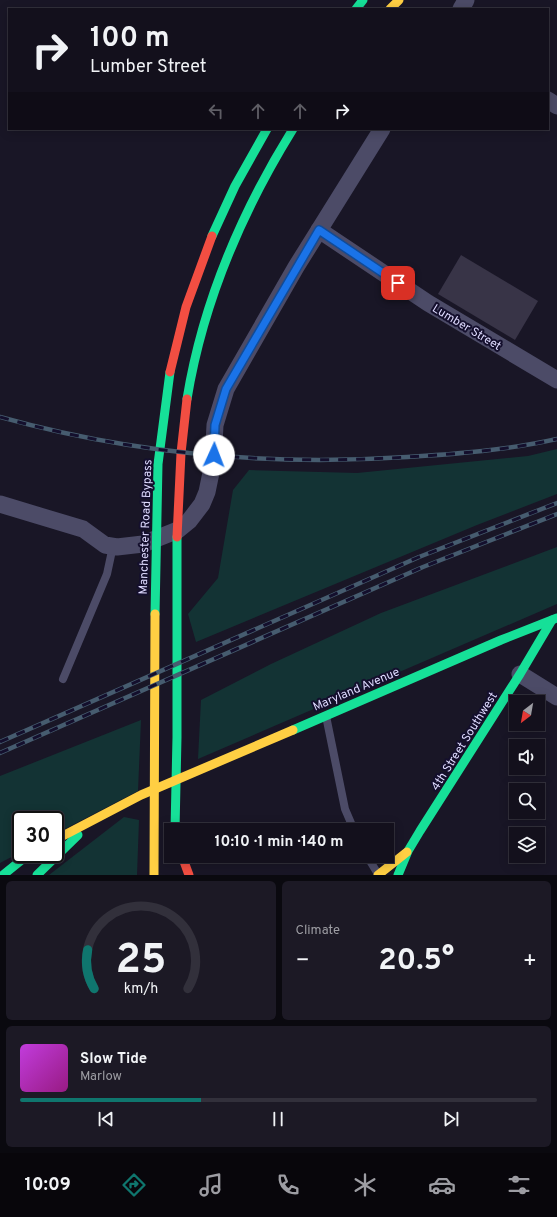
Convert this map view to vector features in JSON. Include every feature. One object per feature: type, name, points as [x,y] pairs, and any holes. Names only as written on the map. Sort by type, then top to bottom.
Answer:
[{"type":"main road","points":[[357,8],[363,0]]},
{"type":"main road","points":[[391,8],[399,0]]},
{"type":"main road","name":"Manchester Road Bypass","points":[[154,875],[156,482],[170,372],[189,295],[202,257],[246,162],[266,130]]},
{"type":"main road","points":[[176,823],[178,486],[184,419],[191,375],[205,320],[230,246],[255,194],[292,130]]},
{"type":"main road","name":"4th Street Southwest","points":[[398,875],[408,851],[554,619]]},
{"type":"main road","name":"Maryland Avenue","points":[[92,822],[141,795],[501,640],[554,619]]},
{"type":"main road","points":[[64,836],[92,822]]},
{"type":"main road","points":[[37,875],[92,822]]},
{"type":"main road","points":[[378,875],[408,851]]},
{"type":"main road","points":[[3,875],[16,863]]},
{"type":"main road","points":[[185,863],[189,875]]},
{"type":"street","points":[[0,504],[83,529],[105,545],[113,546],[143,544],[178,530],[189,521],[202,504],[211,478],[215,425],[226,389],[319,230],[381,130]]},
{"type":"street","name":"Lumber Street","points":[[319,230],[428,304],[557,380]]},
{"type":"street","points":[[520,674],[557,697]]},
{"type":"lane","points":[[63,679],[107,574],[113,546]]},
{"type":"lane","points":[[325,716],[345,809],[351,823]]},
{"type":"lane","points":[[371,863],[378,875]]},
{"type":"green space","points":[[557,449],[557,494],[477,525],[196,642],[188,614],[218,578],[233,490],[249,470],[357,473],[528,456]]},
{"type":"green space","points":[[557,547],[557,604],[198,759],[201,700],[271,664],[381,613]]},
{"type":"green space","points":[[141,720],[138,791],[64,829],[64,811],[12,811],[12,857],[0,863],[0,776]]},
{"type":"green space","points":[[124,817],[139,820],[137,875],[49,875]]},
{"type":"building","points":[[461,255],[538,301],[515,340],[438,294]]},
{"type":"railway","points":[[0,417],[50,430],[100,440],[151,448],[253,458],[304,460],[407,457],[482,451],[557,439]]},
{"type":"railway","points":[[0,742],[419,557],[557,503]]},
{"type":"railway","points":[[0,753],[423,567],[557,514]]},
{"type":"traffic: fast","points":[[357,8],[363,0]]},
{"type":"traffic: fast","points":[[212,236],[235,186],[266,130]]},
{"type":"traffic: fast","points":[[187,399],[203,327],[226,259],[257,193],[292,130]]},
{"type":"traffic: fast","points":[[155,614],[158,464],[170,372]]},
{"type":"traffic: fast","points":[[175,823],[177,737],[177,537]]},
{"type":"traffic: fast","points":[[293,730],[501,640],[557,618]]},
{"type":"traffic: fast","points":[[398,875],[408,851],[420,831],[520,674],[552,620]]},
{"type":"traffic: fast","points":[[37,875],[78,835]]},
{"type":"traffic: fast","points":[[3,875],[18,863]]},
{"type":"traffic: slow","points":[[391,8],[399,0]]},
{"type":"traffic: slow","points":[[154,875],[155,614]]},
{"type":"traffic: slow","points":[[64,835],[141,795],[293,730]]},
{"type":"traffic: slow","points":[[378,875],[407,852]]},
{"type":"traffic: jam","points":[[170,372],[186,307],[212,236]]},
{"type":"traffic: jam","points":[[177,537],[181,453],[187,399]]},
{"type":"traffic: jam","points":[[185,863],[189,875]]},
{"type":"route","points":[[214,455],[215,425],[226,389],[319,230],[398,283]]}]
